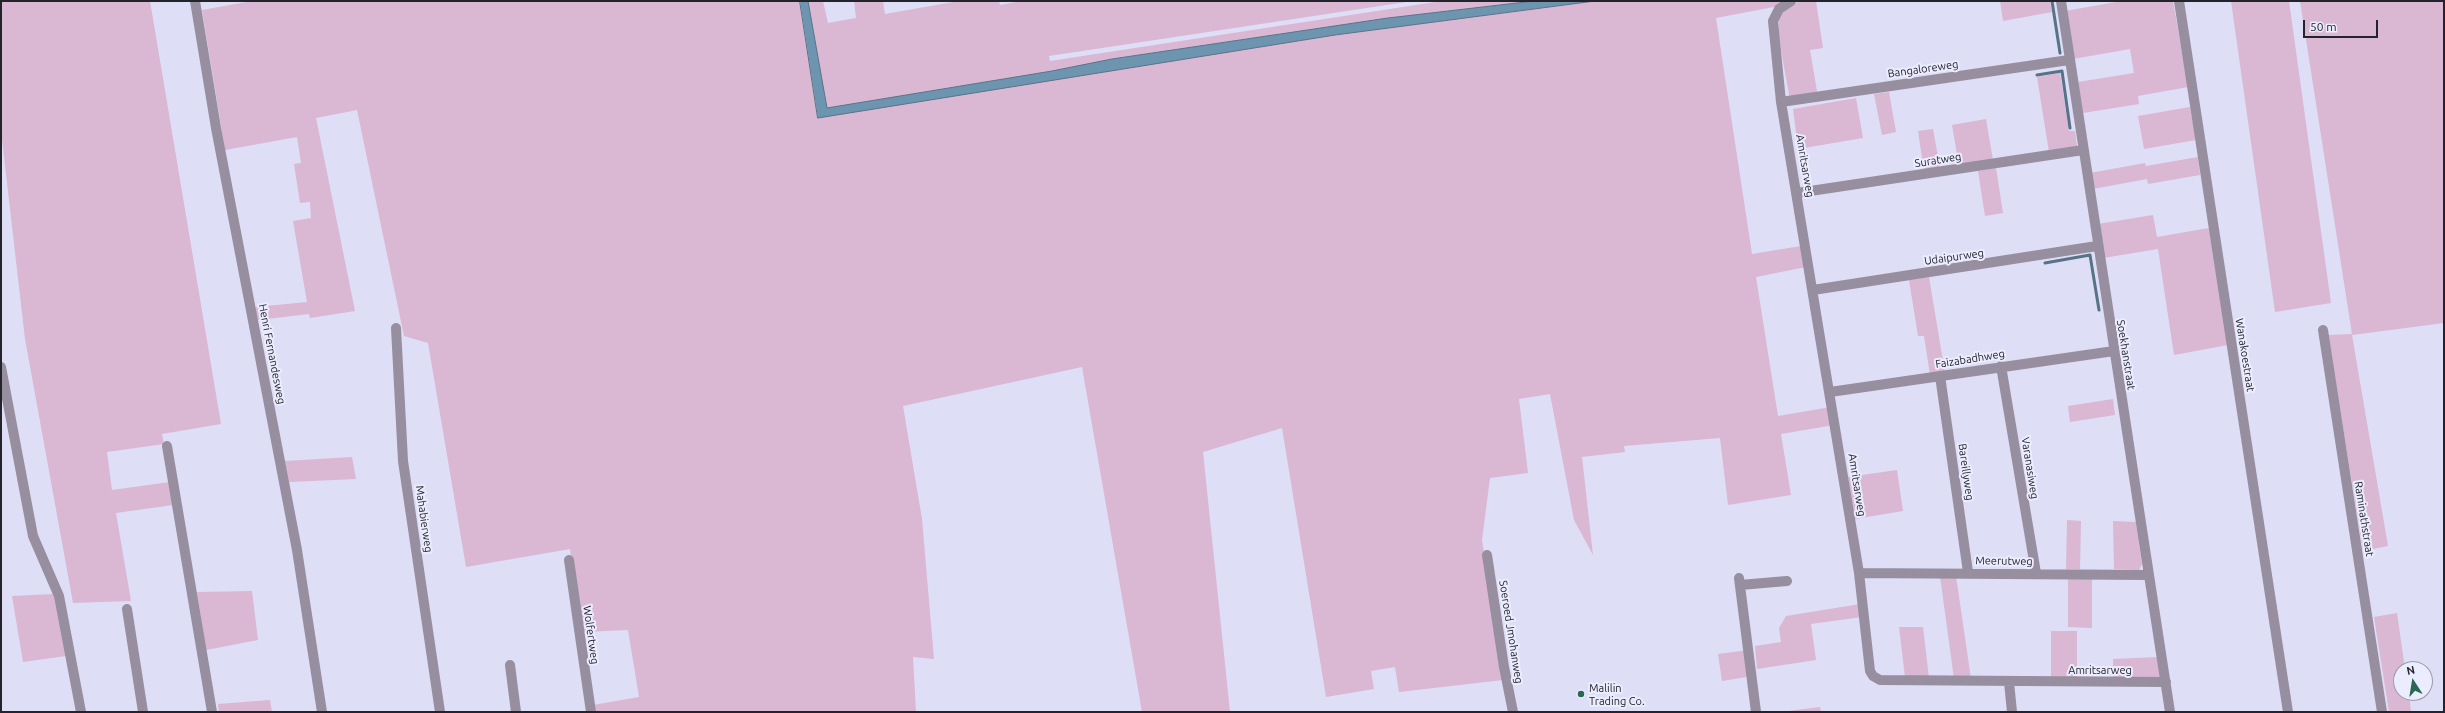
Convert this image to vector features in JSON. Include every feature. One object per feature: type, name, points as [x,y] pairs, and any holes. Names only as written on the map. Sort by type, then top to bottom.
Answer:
[{"type":"street","name":"Henri Fernandesweg","points":[[195,1],[217,136],[297,550],[322,712]]},
{"type":"street","name":"Amritsarweg","points":[[1791,1],[1779,9],[1773,21],[1781,102],[1859,573],[1870,671],[1873,676],[1880,680],[2166,682]]},
{"type":"street","name":"Soekhanstraat","points":[[2061,1],[2097,246],[2170,712]]},
{"type":"street","name":"Wanakoestraat","points":[[2179,1],[2288,712]]},
{"type":"street","name":"Bangaloreweg","points":[[1781,102],[2069,60]]},
{"type":"street","name":"Suratweg","points":[[1797,193],[2083,150]]},
{"type":"street","name":"Udaipurweg","points":[[1813,290],[2097,246]]},
{"type":"street","name":"Mahabierweg","points":[[396,328],[403,461],[440,712]]},
{"type":"street","name":"Raminathstraat","points":[[2323,330],[2382,712]]},
{"type":"street","name":"Faizabadhweg","points":[[1830,392],[2001,366],[2114,351]]},
{"type":"street","name":"Varanasiweg","points":[[2001,366],[2036,573]]},
{"type":"street","points":[[1,367],[33,536],[59,596],[81,712]]},
{"type":"street","name":"Bareillyweg","points":[[1940,376],[1968,572]]},
{"type":"street","points":[[167,446],[212,712]]},
{"type":"street","name":"Soeroed Jmohanweg","points":[[1488,555],[1504,667],[1513,712]]},
{"type":"street","name":"Wolfertweg","points":[[569,560],[591,712]]},
{"type":"street","name":"Meerutweg","points":[[1859,573],[1968,572],[2149,575]]},
{"type":"street","points":[[1756,712],[1740,582],[1787,581]]},
{"type":"street","points":[[127,609],[143,712]]},
{"type":"street","points":[[510,665],[516,712]]},
{"type":"street","points":[[2009,682],[2012,712]]},
{"type":"shaded area","points":[[1,1],[150,1],[221,424],[162,434],[164,444],[107,452],[112,490],[170,482],[173,505],[116,513],[131,601],[73,603],[25,339],[1,131]]},
{"type":"shaded area","points":[[252,1],[800,1],[818,117],[1335,35],[1595,1],[1784,1],[1779,6],[1716,18],[1752,254],[1807,245],[1811,266],[1756,277],[1778,416],[1831,407],[1834,425],[1781,434],[1791,495],[1728,505],[1720,438],[1624,446],[1625,452],[1582,457],[1593,555],[1574,520],[1550,394],[1519,399],[1528,473],[1490,478],[1482,540],[1503,680],[1399,692],[1395,667],[1371,671],[1374,689],[1326,697],[1282,428],[1203,452],[1230,712],[1142,712],[1082,367],[903,406],[922,519],[934,659],[913,657],[916,712],[594,712],[593,705],[639,697],[628,630],[583,632],[570,549],[466,567],[428,343],[404,336],[357,110],[316,118],[355,311],[310,318],[309,314],[258,320],[255,307],[307,302],[293,221],[311,218],[310,202],[300,203],[294,164],[301,163],[297,137],[225,150],[202,10]]},
{"type":"shaded area","points":[[808,1],[823,1],[828,23],[856,18],[854,1],[883,1],[885,14],[959,1],[999,1],[1000,5],[1022,1],[1413,1],[1049,56],[1050,61],[1442,1],[1534,1],[1388,18],[1112,59],[1052,71],[827,108]]},
{"type":"shaded area","points":[[1803,1],[1816,1],[1823,48],[1810,50],[1818,97],[1790,99],[1780,39],[1779,17],[1781,11],[1785,7]]},
{"type":"shaded area","points":[[2000,1],[2050,1],[2052,12],[2003,21]]},
{"type":"shaded area","points":[[2122,1],[2173,1],[2188,87],[2138,96],[2139,104],[2083,113],[2078,82],[2134,73],[2130,49],[2073,59],[2065,11]]},
{"type":"shaded area","points":[[2231,1],[2289,1],[2331,303],[2275,312]]},
{"type":"shaded area","points":[[2300,1],[2444,1],[2444,323],[2352,335],[2388,546],[2363,551],[2328,335],[2352,334]]},
{"type":"shaded area","points":[[2060,73],[2069,131],[2075,131],[2077,146],[2049,152],[2037,77]]},
{"type":"shaded area","points":[[1889,92],[1896,132],[1882,135],[1874,94]]},
{"type":"shaded area","points":[[1856,98],[1863,138],[1798,149],[1793,109]]},
{"type":"shaded area","points":[[2190,107],[2196,140],[2144,149],[2138,116]]},
{"type":"shaded area","points":[[1986,119],[1993,160],[1959,166],[1952,125]]},
{"type":"shaded area","points":[[1933,129],[1940,168],[1924,171],[1918,131]]},
{"type":"shaded area","points":[[2198,157],[2200,175],[2148,184],[2147,179],[2093,189],[2090,173],[2145,163],[2146,166]]},
{"type":"shaded area","points":[[1996,168],[2003,213],[1985,216],[1978,171]]},
{"type":"shaded area","points":[[2153,215],[2157,237],[2209,228],[2228,345],[2174,355],[2158,249],[2103,258],[2098,224]]},
{"type":"shaded area","points":[[1929,277],[1945,373],[1930,375],[1924,336],[1918,336],[1909,280]]},
{"type":"shaded area","points":[[2113,399],[2115,415],[2070,422],[2068,406]]},
{"type":"shaded area","points":[[352,457],[356,479],[289,482],[285,461]]},
{"type":"shaded area","points":[[1897,470],[1903,511],[1855,519],[1848,477]]},
{"type":"shaded area","points":[[2067,520],[2081,521],[2080,569],[2066,569]]},
{"type":"shaded area","points":[[2113,521],[2136,522],[2142,564],[2139,570],[2114,569]]},
{"type":"shaded area","points":[[1940,576],[1956,576],[1971,679],[1954,679]]},
{"type":"shaded area","points":[[2068,576],[2092,577],[2092,628],[2068,627]]},
{"type":"shaded area","points":[[252,591],[258,640],[206,650],[197,592]]},
{"type":"shaded area","points":[[54,594],[66,656],[23,662],[12,596]]},
{"type":"shaded area","points":[[1860,604],[1862,617],[1811,624],[1816,660],[1757,669],[1755,646],[1781,642],[1779,628],[1786,616]]},
{"type":"shaded area","points":[[2397,613],[2404,661],[2393,661],[2393,701],[2410,701],[2411,712],[2389,712],[2374,617]]},
{"type":"shaded area","points":[[1899,627],[1923,627],[1929,678],[1905,677]]},
{"type":"shaded area","points":[[2051,631],[2077,631],[2077,680],[2051,679]]},
{"type":"shaded area","points":[[1749,650],[1753,676],[1722,681],[1718,654]]},
{"type":"shaded area","points":[[2158,657],[2160,679],[2113,679],[2113,659]]},
{"type":"shaded area","points":[[270,700],[272,712],[219,712],[218,704]]},
{"type":"shaded area","points":[[1820,707],[1821,712],[1780,712]]},
{"type":"water","points":[[800,1],[808,1],[827,108],[1052,71],[1112,59],[1388,18],[1534,1],[1595,1],[1335,35],[818,118]]},
{"type":"waterway","points":[[2052,1],[2060,53]]},
{"type":"waterway","points":[[2037,75],[2062,71],[2070,128]]},
{"type":"waterway","points":[[2045,263],[2090,255],[2099,310]]},
{"type":"place","name":"Malilin Trading Co.","points":[[1581,694]]}]
